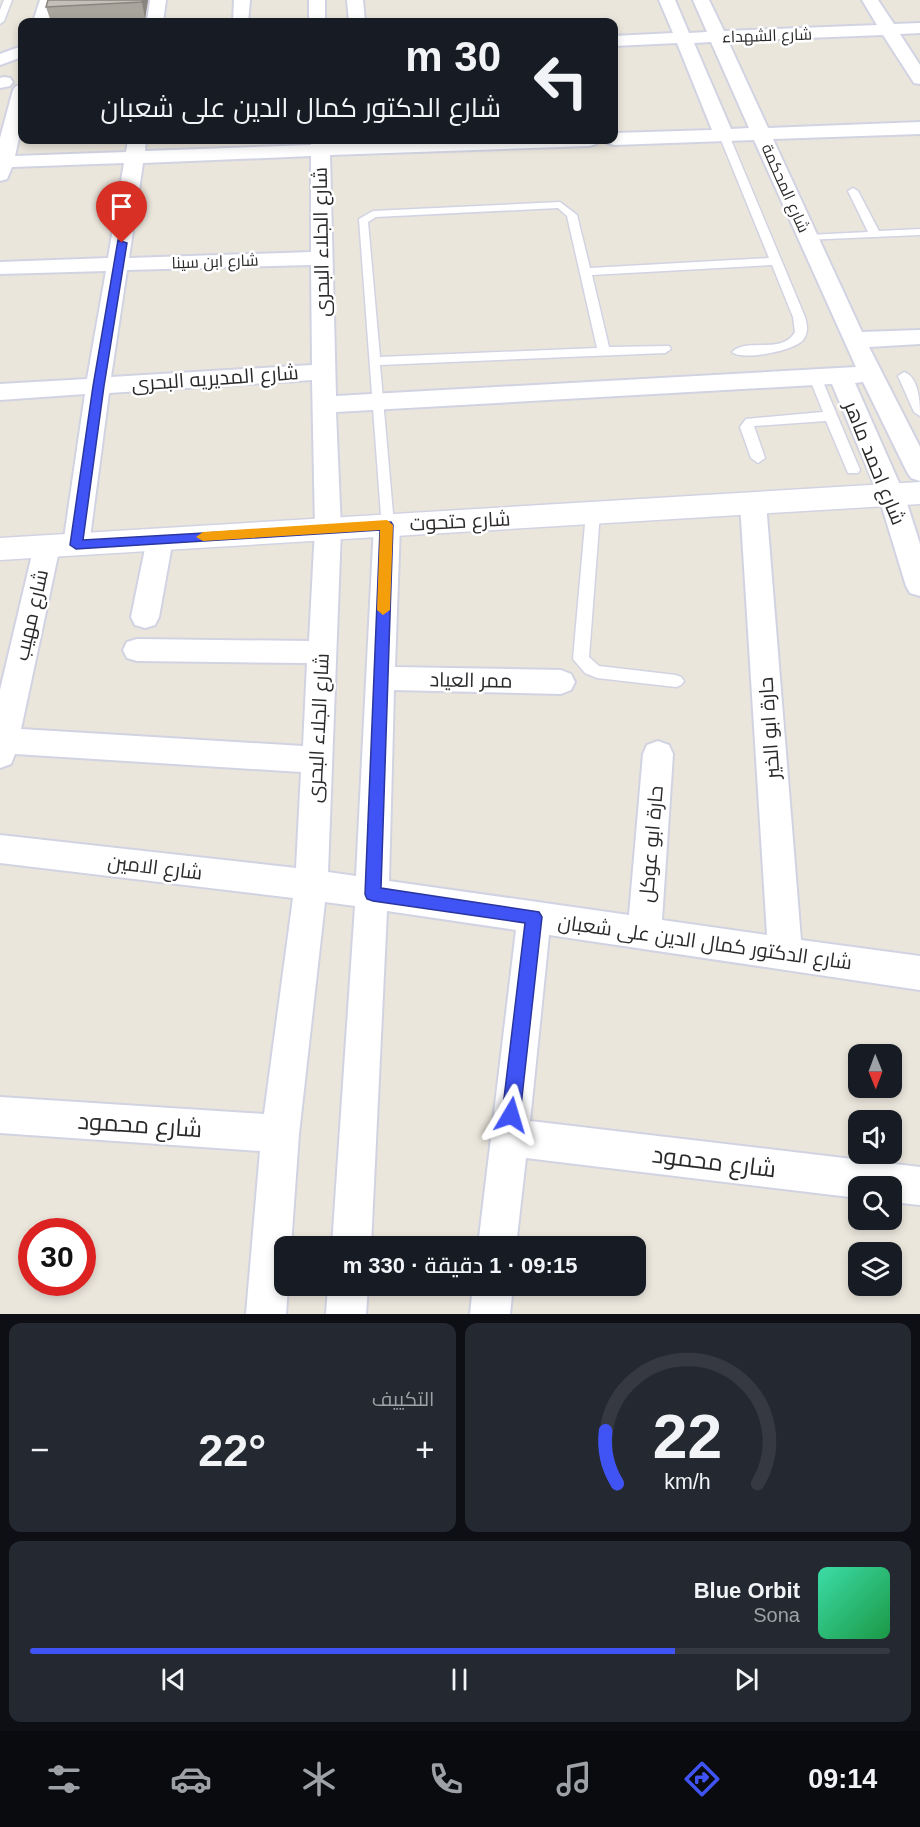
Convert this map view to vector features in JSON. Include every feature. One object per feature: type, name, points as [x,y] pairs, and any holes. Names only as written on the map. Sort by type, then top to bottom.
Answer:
[{"type":"main road","name":"شارع حتحوت","points":[[0,549],[905,494]]},
{"type":"street","points":[[42,18],[48,0]]},
{"type":"street","points":[[156,18],[158,0]]},
{"type":"street","points":[[241,18],[242,0]]},
{"type":"street","points":[[317,0],[317,18]]},
{"type":"street","points":[[355,0],[357,18]]},
{"type":"street","points":[[667,0],[724,135]]},
{"type":"street","name":"شارع المحكمة","points":[[701,0],[854,340],[872,374]]},
{"type":"street","points":[[870,0],[920,79]]},
{"type":"street","name":"شارع الشهداء","points":[[618,41],[920,28]]},
{"type":"street","points":[[1,58],[18,52]]},
{"type":"street","points":[[1,82],[18,84]]},
{"type":"street","points":[[14,102],[3,159],[136,148],[320,144]]},
{"type":"street","points":[[618,139],[920,128]]},
{"type":"street","name":"شارع الجلاء البحرى","points":[[266,1314],[280,1134],[311,885],[328,529],[320,144]]},
{"type":"street","points":[[76,545],[98,386],[136,148]]},
{"type":"street","name":"شارع ابن سينا","points":[[0,268],[322,258]]},
{"type":"street","points":[[854,340],[920,337]]},
{"type":"street","name":"شارع المديريه البحرى","points":[[0,392],[323,372]]},
{"type":"street","points":[[324,405],[872,374]]},
{"type":"street","name":"شارع احمد ماهر","points":[[872,374],[920,472]]},
{"type":"street","name":"شارع احمد ماهر","points":[[828,376],[905,494],[920,586]]},
{"type":"street","name":"حارة ابو الخير","points":[[753,503],[785,953]]},
{"type":"street","points":[[352,1236],[360,1140],[373,894],[387,525]]},
{"type":"street","points":[[145,617],[160,539]]},
{"type":"street","name":"شارع مهيب","points":[[1,748],[47,546]]},
{"type":"street","points":[[137,650],[322,652]]},
{"type":"street","name":"ممر العياد","points":[[381,678],[561,682]]},
{"type":"street","points":[[1,748],[317,760]]},
{"type":"street","name":"حارة ابو عوكل","points":[[644,933],[658,754]]},
{"type":"street","name":"شارع الامين","points":[[0,849],[311,885]]},
{"type":"street","name":"شارع الدكتور كمال الدين على شعبان","points":[[311,885],[920,973]]},
{"type":"street","points":[[498,1236],[534,917]]},
{"type":"street","name":"شارع محمود","points":[[0,1115],[280,1134]]},
{"type":"street","name":"شارع محمود","points":[[509,1137],[920,1186]]},
{"type":"street","points":[[346,1314],[347,1296]]},
{"type":"street","points":[[489,1314],[492,1296]]},
{"type":"lane","points":[[0,21],[8,0]]},
{"type":"lane","points":[[724,135],[799,317],[801,331],[798,339],[786,347],[738,352]]},
{"type":"lane","points":[[853,190],[875,234]]},
{"type":"lane","points":[[387,525],[363,221],[368,216],[560,206],[572,215],[604,352]]},
{"type":"lane","points":[[808,238],[920,232]]},
{"type":"lane","points":[[586,272],[776,261]]},
{"type":"lane","points":[[374,361],[665,349]]},
{"type":"lane","points":[[828,376],[831,416],[853,470]]},
{"type":"lane","points":[[904,376],[920,412]]},
{"type":"lane","points":[[758,458],[747,427],[750,422],[831,416]]},
{"type":"lane","points":[[593,513],[581,659],[590,669],[597,672],[676,681]]},
{"type":"building","points":[[48,0],[142,0],[142,2],[46,7]]},
{"type":"slow traffic","points":[[203,537],[387,525],[383,610]]},
{"type":"route","points":[[122,243],[98,386],[76,545],[387,525],[373,894],[534,917],[511,1115]]}]
